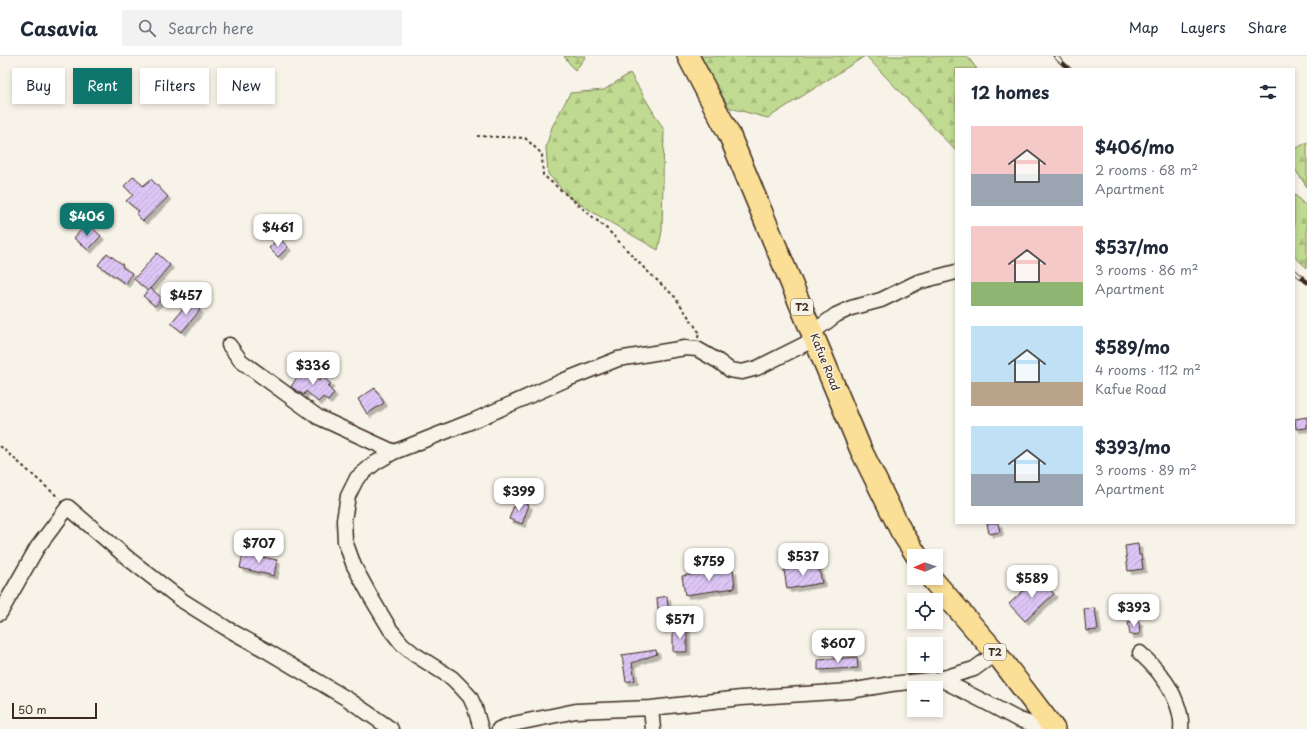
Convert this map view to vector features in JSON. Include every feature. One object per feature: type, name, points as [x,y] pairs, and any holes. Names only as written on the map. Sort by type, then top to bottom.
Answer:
[{"type":"highway","name":"Kafue Road","points":[[688,56],[729,134],[861,450],[901,531],[913,549]]},
{"type":"highway","name":"T2","points":[[937,585],[996,653],[1054,729]]},
{"type":"street","points":[[481,729],[470,697],[452,678],[414,654],[402,644],[372,599],[354,566],[345,541],[344,520],[348,496],[357,478],[376,463],[394,452],[475,420],[564,380],[618,359],[685,348],[697,349],[718,360],[730,370],[742,372],[757,368],[814,336],[836,315],[851,308],[881,300],[918,282],[955,272]]},
{"type":"street","points":[[229,345],[241,361],[318,417],[394,452]]},
{"type":"street","points":[[0,613],[37,548],[68,507],[130,560],[183,601],[226,628],[350,700],[391,729]]},
{"type":"street","points":[[499,729],[513,724],[576,711],[651,708],[740,698],[850,691],[891,684],[940,679],[974,669],[996,653]]},
{"type":"street","points":[[1140,653],[1163,677],[1176,702],[1182,722],[1182,729]]},
{"type":"street","points":[[940,679],[1017,719],[1046,729]]},
{"type":"street","points":[[651,708],[653,729]]},
{"type":"path","points":[[477,136],[525,138],[542,154],[544,175],[607,229],[645,269],[675,297],[699,332],[697,349]]},
{"type":"path","points":[[0,446],[68,507]]},
{"type":"green space","points":[[564,56],[586,56],[575,71]]},
{"type":"green space","points":[[696,56],[865,56],[768,118],[730,108]]},
{"type":"green space","points":[[866,56],[967,56],[976,68],[955,68],[955,150]]},
{"type":"green space","points":[[630,73],[664,130],[662,231],[658,250],[594,213],[568,196],[548,174],[546,147],[552,127],[570,93],[604,90]]},
{"type":"green space","points":[[1307,142],[1307,187],[1295,169],[1295,149]]},
{"type":"green space","points":[[1295,195],[1307,207],[1307,268],[1295,257]]},
{"type":"building","points":[[134,176],[143,186],[151,179],[168,197],[143,221],[136,214],[139,211],[126,201],[133,195],[124,186]]},
{"type":"building","points":[[87,223],[101,236],[88,250],[74,238]]},
{"type":"building","points":[[279,238],[288,247],[278,257],[269,248]]},
{"type":"building","points":[[107,253],[123,265],[122,267],[132,273],[126,284],[98,265]]},
{"type":"building","points":[[157,253],[170,265],[148,291],[134,279]]},
{"type":"building","points":[[150,288],[162,298],[155,306],[143,296]]},
{"type":"building","points":[[189,301],[200,310],[182,332],[171,323]]},
{"type":"building","points":[[302,369],[319,381],[323,377],[331,384],[328,387],[334,393],[328,401],[323,397],[318,402],[306,391],[304,395],[291,387]]},
{"type":"building","points":[[375,388],[384,403],[367,414],[358,399]]},
{"type":"building","points":[[1307,417],[1307,428],[1296,429],[1295,419]]},
{"type":"building","points":[[516,500],[529,505],[522,524],[509,519]]},
{"type":"building","points":[[987,524],[998,524],[1000,532],[989,534]]},
{"type":"building","points":[[1138,544],[1143,569],[1128,571],[1125,546]]},
{"type":"building","points":[[243,553],[277,560],[274,576],[240,568]]},
{"type":"building","points":[[818,564],[822,583],[787,589],[784,570]]},
{"type":"building","points":[[733,569],[735,588],[685,595],[682,576]]},
{"type":"building","points":[[1038,577],[1054,594],[1025,621],[1009,604]]},
{"type":"building","points":[[667,596],[668,608],[658,609],[657,598]]},
{"type":"building","points":[[1095,608],[1098,630],[1086,631],[1084,609]]},
{"type":"building","points":[[1139,621],[1140,634],[1130,635],[1128,622]]},
{"type":"building","points":[[673,627],[687,627],[687,652],[673,652]]},
{"type":"building","points":[[656,650],[657,654],[632,663],[635,680],[626,682],[622,655]]},
{"type":"building","points":[[857,657],[858,668],[818,670],[818,660]]},
{"type":"railway","points":[[1055,56],[1068,68]]},
{"type":"railway","points":[[1295,272],[1307,282]]}]
